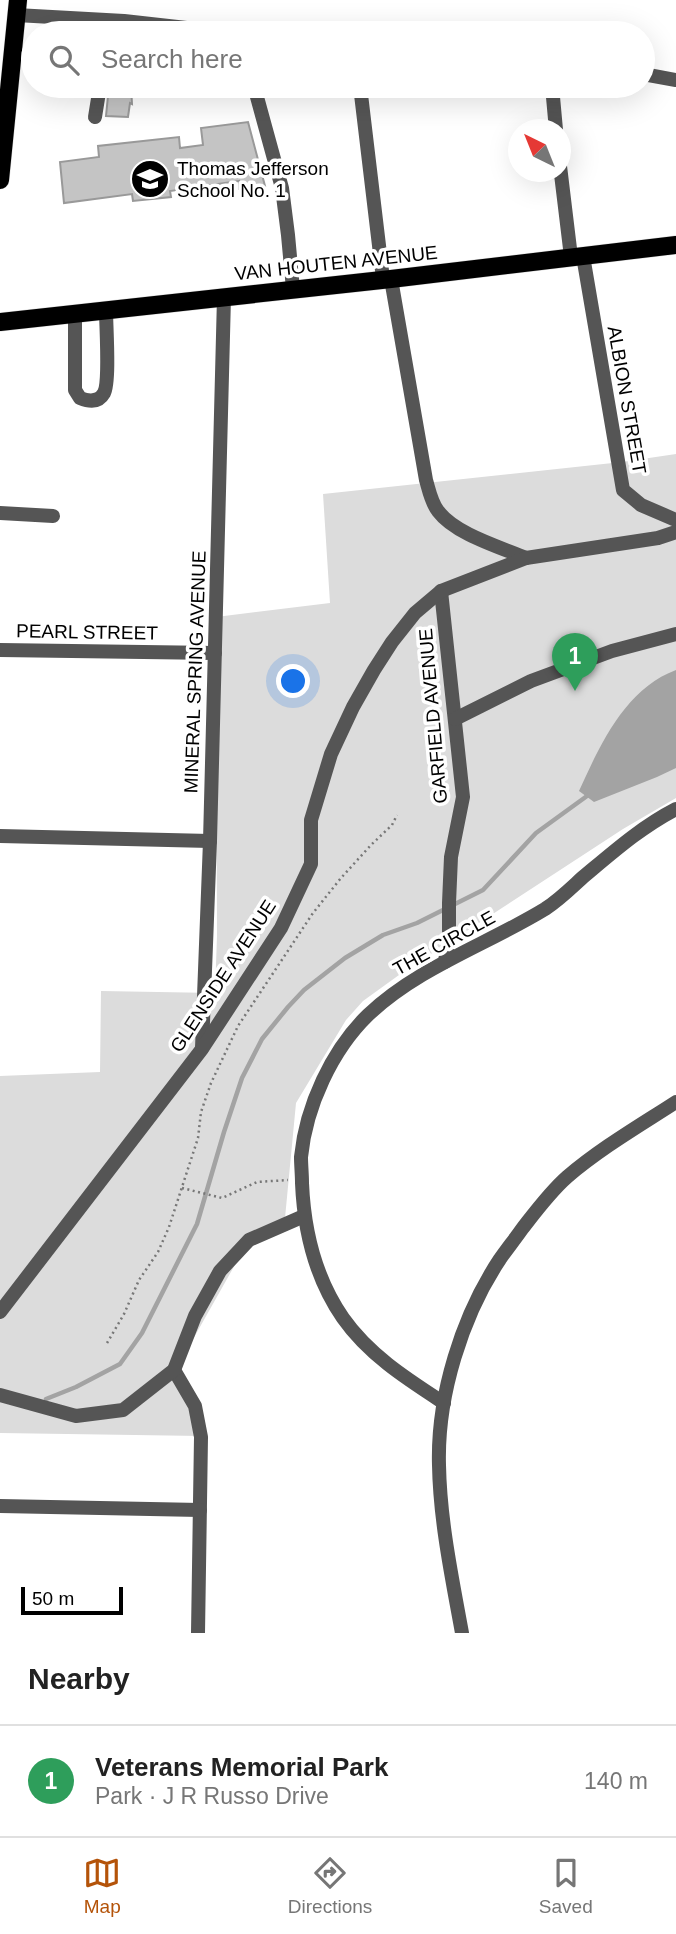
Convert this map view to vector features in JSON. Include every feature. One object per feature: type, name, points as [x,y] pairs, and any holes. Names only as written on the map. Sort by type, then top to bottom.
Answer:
[{"type":"main road","points":[[0,180],[17,7]]},
{"type":"main road","name":"VAN HOUTEN AVENUE","points":[[0,322],[676,245]]},
{"type":"street","points":[[17,7],[81,21]]},
{"type":"street","points":[[655,76],[676,80]]},
{"type":"street","points":[[95,117],[98,98]]},
{"type":"street","points":[[257,98],[282,188],[293,289]]},
{"type":"street","points":[[362,98],[387,279],[426,480],[437,510],[446,520],[462,530],[526,558]]},
{"type":"street","points":[[553,98],[555,119]]},
{"type":"street","name":"ALBION STREET","points":[[564,182],[622,490],[641,505],[676,520]]},
{"type":"street","name":"MINERAL SPRING AVENUE","points":[[202,1049],[224,297]]},
{"type":"street","points":[[75,313],[75,390],[80,398],[93,401],[106,389],[106,310]]},
{"type":"street","points":[[0,513],[53,516]]},
{"type":"street","name":"GLENSIDE AVENUE","points":[[0,1312],[202,1049],[281,928],[311,864],[311,820],[331,754],[374,670],[415,613],[441,591],[526,558],[658,538],[676,532]]},
{"type":"street","name":"GARFIELD AVENUE","points":[[441,591],[463,796],[451,857],[450,934],[445,962]]},
{"type":"street","points":[[455,719],[531,681],[612,651],[676,634]]},
{"type":"street","name":"PEARL STREET","points":[[0,650],[215,653]]},
{"type":"street","name":"THE CIRCLE","points":[[444,1403],[394,1370],[359,1338],[342,1317],[317,1266],[304,1216],[301,1158],[311,1111],[335,1059],[358,1026],[401,987],[547,908],[619,847],[676,810]]},
{"type":"street","points":[[0,836],[210,841]]},
{"type":"street","points":[[462,1633],[445,1535],[438,1464],[444,1403],[455,1356],[473,1307],[500,1259],[552,1191],[592,1158],[676,1102]]},
{"type":"street","points":[[0,1395],[76,1416],[124,1410],[174,1370],[195,1316],[220,1271],[249,1240],[304,1216]]},
{"type":"street","points":[[174,1370],[195,1406],[201,1437],[198,1633]]},
{"type":"street","points":[[0,1506],[200,1510]]},
{"type":"path","points":[[107,1343],[169,1227],[198,1138],[201,1112],[211,1083],[238,1026],[313,913],[348,870],[392,825],[397,815]]},
{"type":"path","points":[[181,1188],[222,1198],[257,1182],[302,1179]]},
{"type":"shaded area","points":[[676,454],[676,798],[623,829],[399,975],[363,1001],[346,1020],[296,1103],[285,1218],[245,1247],[174,1373],[202,1436],[0,1433],[0,1076],[100,1072],[101,991],[215,993],[216,617],[330,603],[323,494]]},
{"type":"shaded area","points":[[676,670],[676,768],[594,802],[579,791],[616,720],[642,690]]},
{"type":"building","points":[[108,98],[132,98],[128,117],[106,116]]},
{"type":"building","points":[[248,122],[265,186],[239,189],[239,181],[170,191],[171,197],[133,201],[132,194],[64,203],[60,162],[99,157],[98,146],[179,137],[180,148],[203,145],[201,128]]},
{"type":"waterway","points":[[453,905],[483,890],[536,833],[587,796]]},
{"type":"waterway","points":[[46,1399],[120,1364],[142,1333],[197,1224],[242,1078],[262,1039],[288,1007],[304,990],[345,958],[383,935],[445,909]]},
{"type":"place","name":"Thomas Jefferson School No. 1","points":[[150,179]]},
{"type":"place","name":"Veterans Memorial Park","points":[[575,691]]}]
